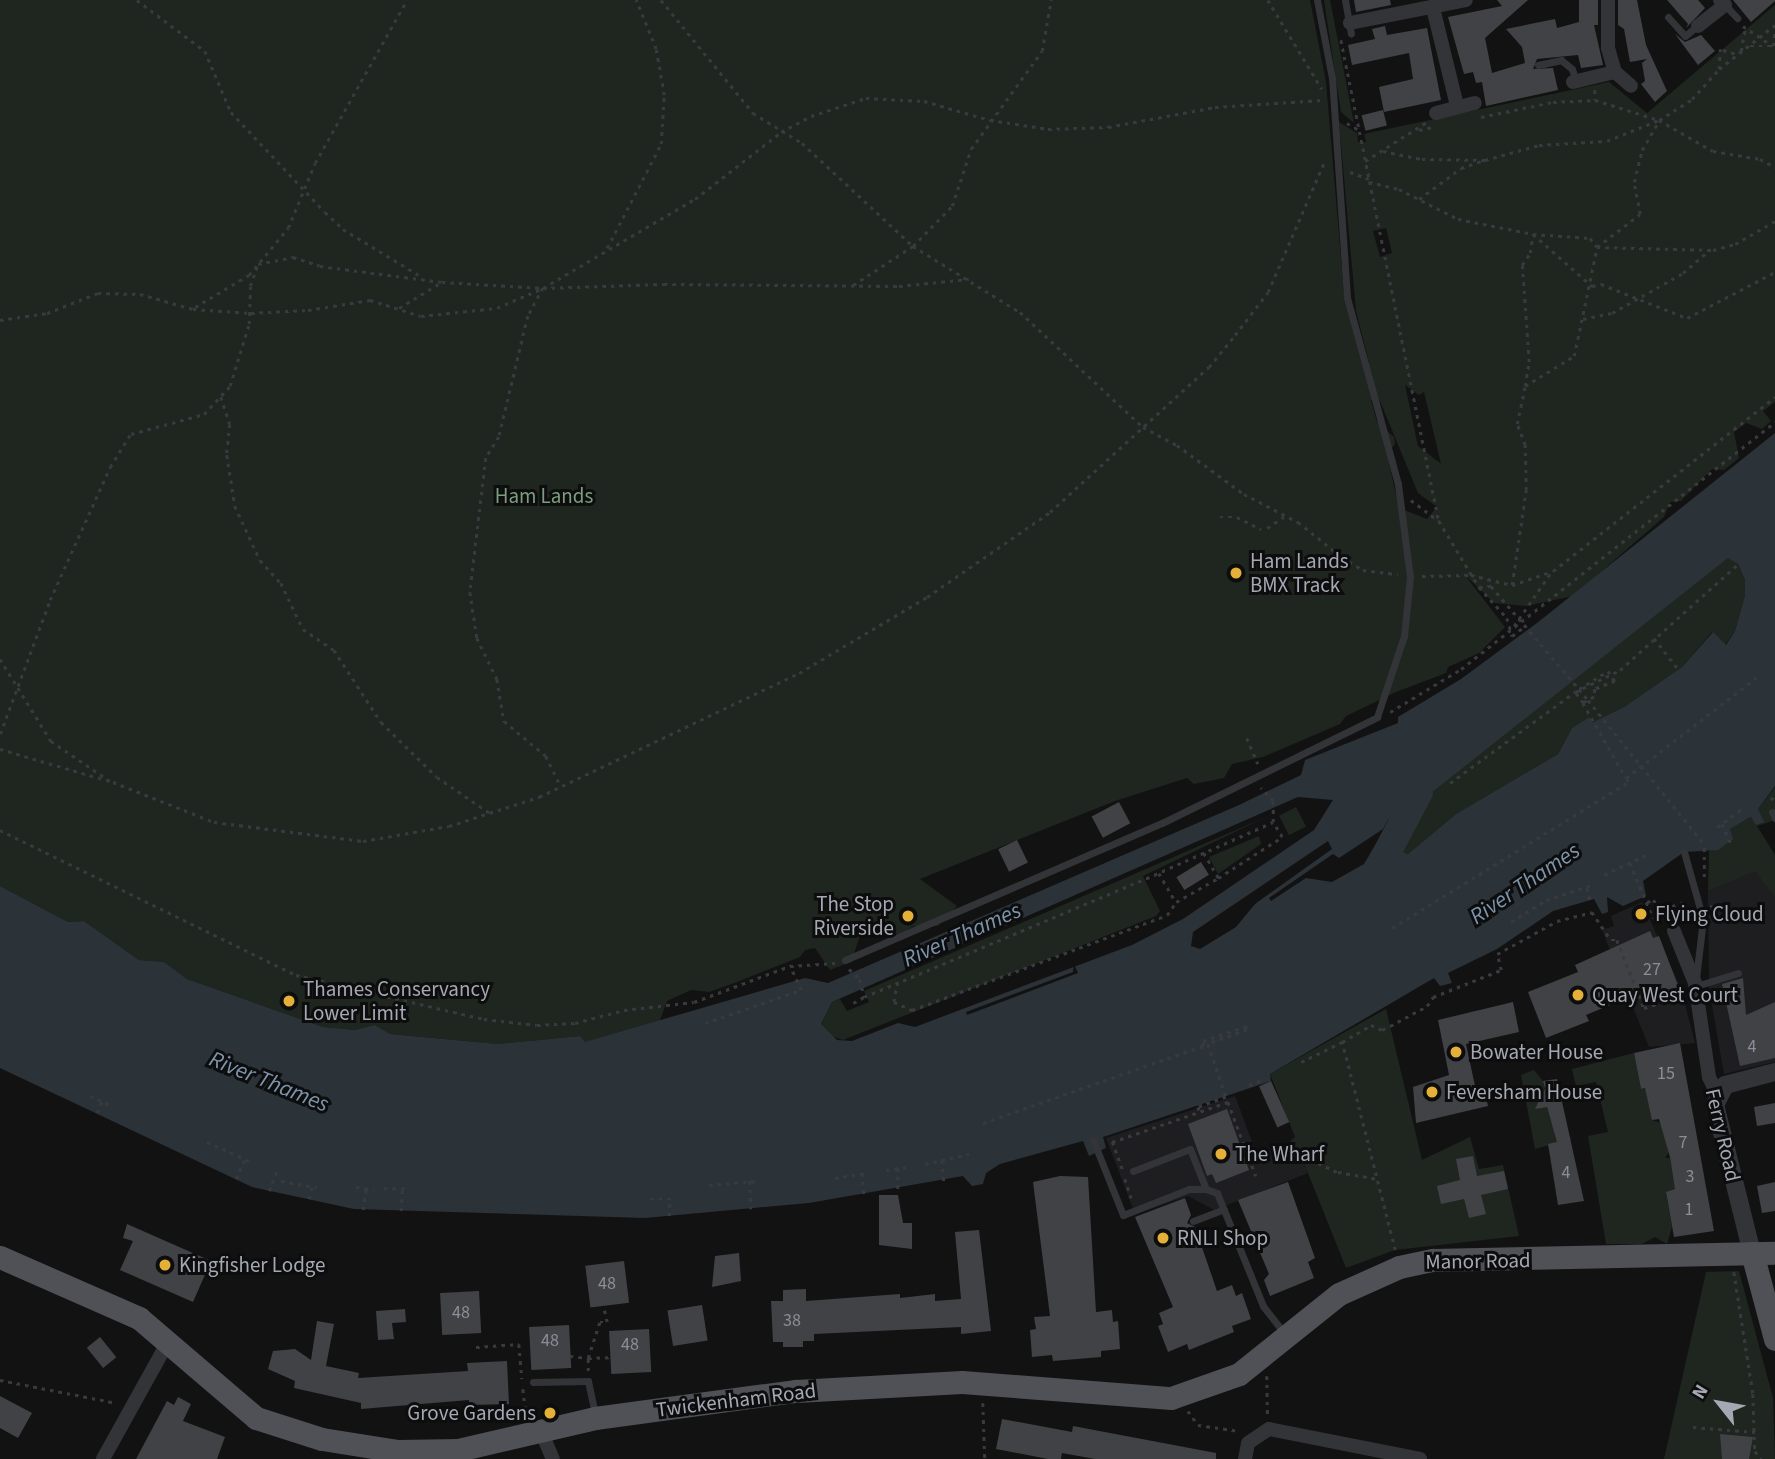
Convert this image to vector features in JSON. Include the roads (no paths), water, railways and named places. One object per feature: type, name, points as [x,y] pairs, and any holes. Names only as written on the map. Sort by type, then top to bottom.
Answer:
[{"type":"main road","name":"Manor Road","points":[[1238,1374],[1345,1290],[1399,1266],[1433,1260],[1764,1253]]},
{"type":"main road","name":"Ferry Road","points":[[1764,1253],[1775,1339]]},
{"type":"main road","name":"Twickenham Road","points":[[0,1256],[114,1304],[169,1340],[239,1407],[278,1426],[368,1453],[458,1450],[595,1418],[739,1396],[962,1381],[1139,1398],[1179,1396],[1238,1374]]},
{"type":"street","points":[[1351,28],[1466,0]]},
{"type":"street","points":[[1608,0],[1608,48],[1615,72],[1631,86]]},
{"type":"street","points":[[1698,26],[1723,2]]},
{"type":"street","points":[[1433,8],[1457,106]]},
{"type":"street","points":[[1574,82],[1615,72]]},
{"type":"street","points":[[1440,119],[1457,106],[1475,103]]},
{"type":"street","name":"Ferry Road","points":[[1674,931],[1696,986],[1709,1077],[1717,1094],[1716,1113],[1764,1253]]},
{"type":"street","points":[[1717,1094],[1732,1082],[1775,1072]]},
{"type":"street","points":[[103,1459],[169,1340]]},
{"type":"street","points":[[1245,1459],[1248,1443],[1263,1431],[1420,1459]]},
{"type":"street","points":[[536,1432],[552,1459]]},
{"type":"lane","points":[[845,960],[1162,823],[1377,717],[1404,636],[1410,577],[1398,484],[1348,297],[1332,78],[1317,0]]},
{"type":"lane","points":[[1345,0],[1351,28]]},
{"type":"lane","points":[[1723,2],[1737,18]]},
{"type":"lane","points":[[1668,17],[1685,36],[1698,26]]},
{"type":"lane","points":[[1538,65],[1561,60],[1573,69],[1574,82]]},
{"type":"lane","points":[[1684,852],[1699,895],[1703,919],[1696,986],[1738,973]]},
{"type":"lane","points":[[1093,1140],[1123,1215],[1189,1189],[1206,1189],[1217,1193],[1264,1306],[1286,1336]]},
{"type":"lane","points":[[1133,1171],[1190,1149],[1206,1189]]},
{"type":"lane","points":[[1192,1221],[1224,1209]]},
{"type":"lane","points":[[533,1382],[588,1381],[595,1418]]},
{"type":"water","points":[[1775,433],[1775,786],[1758,809],[1764,822],[1756,825],[1751,817],[1730,829],[1733,839],[1718,850],[1684,852],[1643,881],[1646,896],[1623,906],[1607,897],[1608,912],[1602,914],[1594,899],[1553,911],[1497,949],[1448,973],[1452,983],[1440,986],[1434,978],[1270,1074],[1271,1081],[1103,1137],[1106,1148],[1089,1156],[1083,1141],[1000,1164],[986,1173],[983,1184],[972,1186],[963,1176],[809,1203],[645,1218],[354,1209],[252,1187],[0,1068],[0,886],[68,922],[84,921],[139,960],[164,962],[187,979],[323,1027],[355,1030],[375,1025],[390,1034],[498,1044],[580,1036],[585,1042],[805,978],[828,983],[1239,805],[1301,775],[1305,760],[1398,723],[1398,717],[1461,679],[1537,623]],"holes":[[[1728,558],[1738,564],[1745,580],[1745,595],[1735,631],[1726,645],[1713,632],[1682,667],[1624,707],[1593,722],[1589,717],[1572,728],[1558,754],[1456,814],[1408,854],[1377,842],[1364,864],[1332,882],[1306,878],[1271,901],[1269,898],[1333,854],[1339,858],[1383,829],[1389,818],[1409,829],[1426,797]],[[1298,797],[1333,800],[1314,830],[1183,919],[1132,945],[915,1027],[898,1023],[852,1041],[837,1040],[821,1024],[832,1002]],[[1328,841],[1332,849],[1255,904],[1236,927],[1200,949],[1191,946],[1193,932]]]},
{"type":"waterway","name":"River Thames","points":[[1371,883],[1419,792]]},
{"type":"place","name":"Ham Lands BMX Track","points":[[1236,573]]},
{"type":"place","name":"Flying Cloud","points":[[1641,914]]},
{"type":"place","name":"The Stop Riverside","points":[[908,916]]},
{"type":"place","name":"Quay West Court","points":[[1578,995]]},
{"type":"place","name":"Thames Conservancy Lower Limit","points":[[289,1001]]},
{"type":"place","name":"Bowater House","points":[[1456,1052]]},
{"type":"place","name":"Feversham House","points":[[1432,1092]]},
{"type":"place","name":"The Wharf","points":[[1221,1154]]},
{"type":"place","name":"RNLI Shop","points":[[1163,1238]]},
{"type":"place","name":"Kingfisher Lodge","points":[[165,1265]]},
{"type":"place","name":"Grove Gardens","points":[[550,1413]]},
{"type":"park label","name":"Ham Lands","points":[[544,496]]}]
